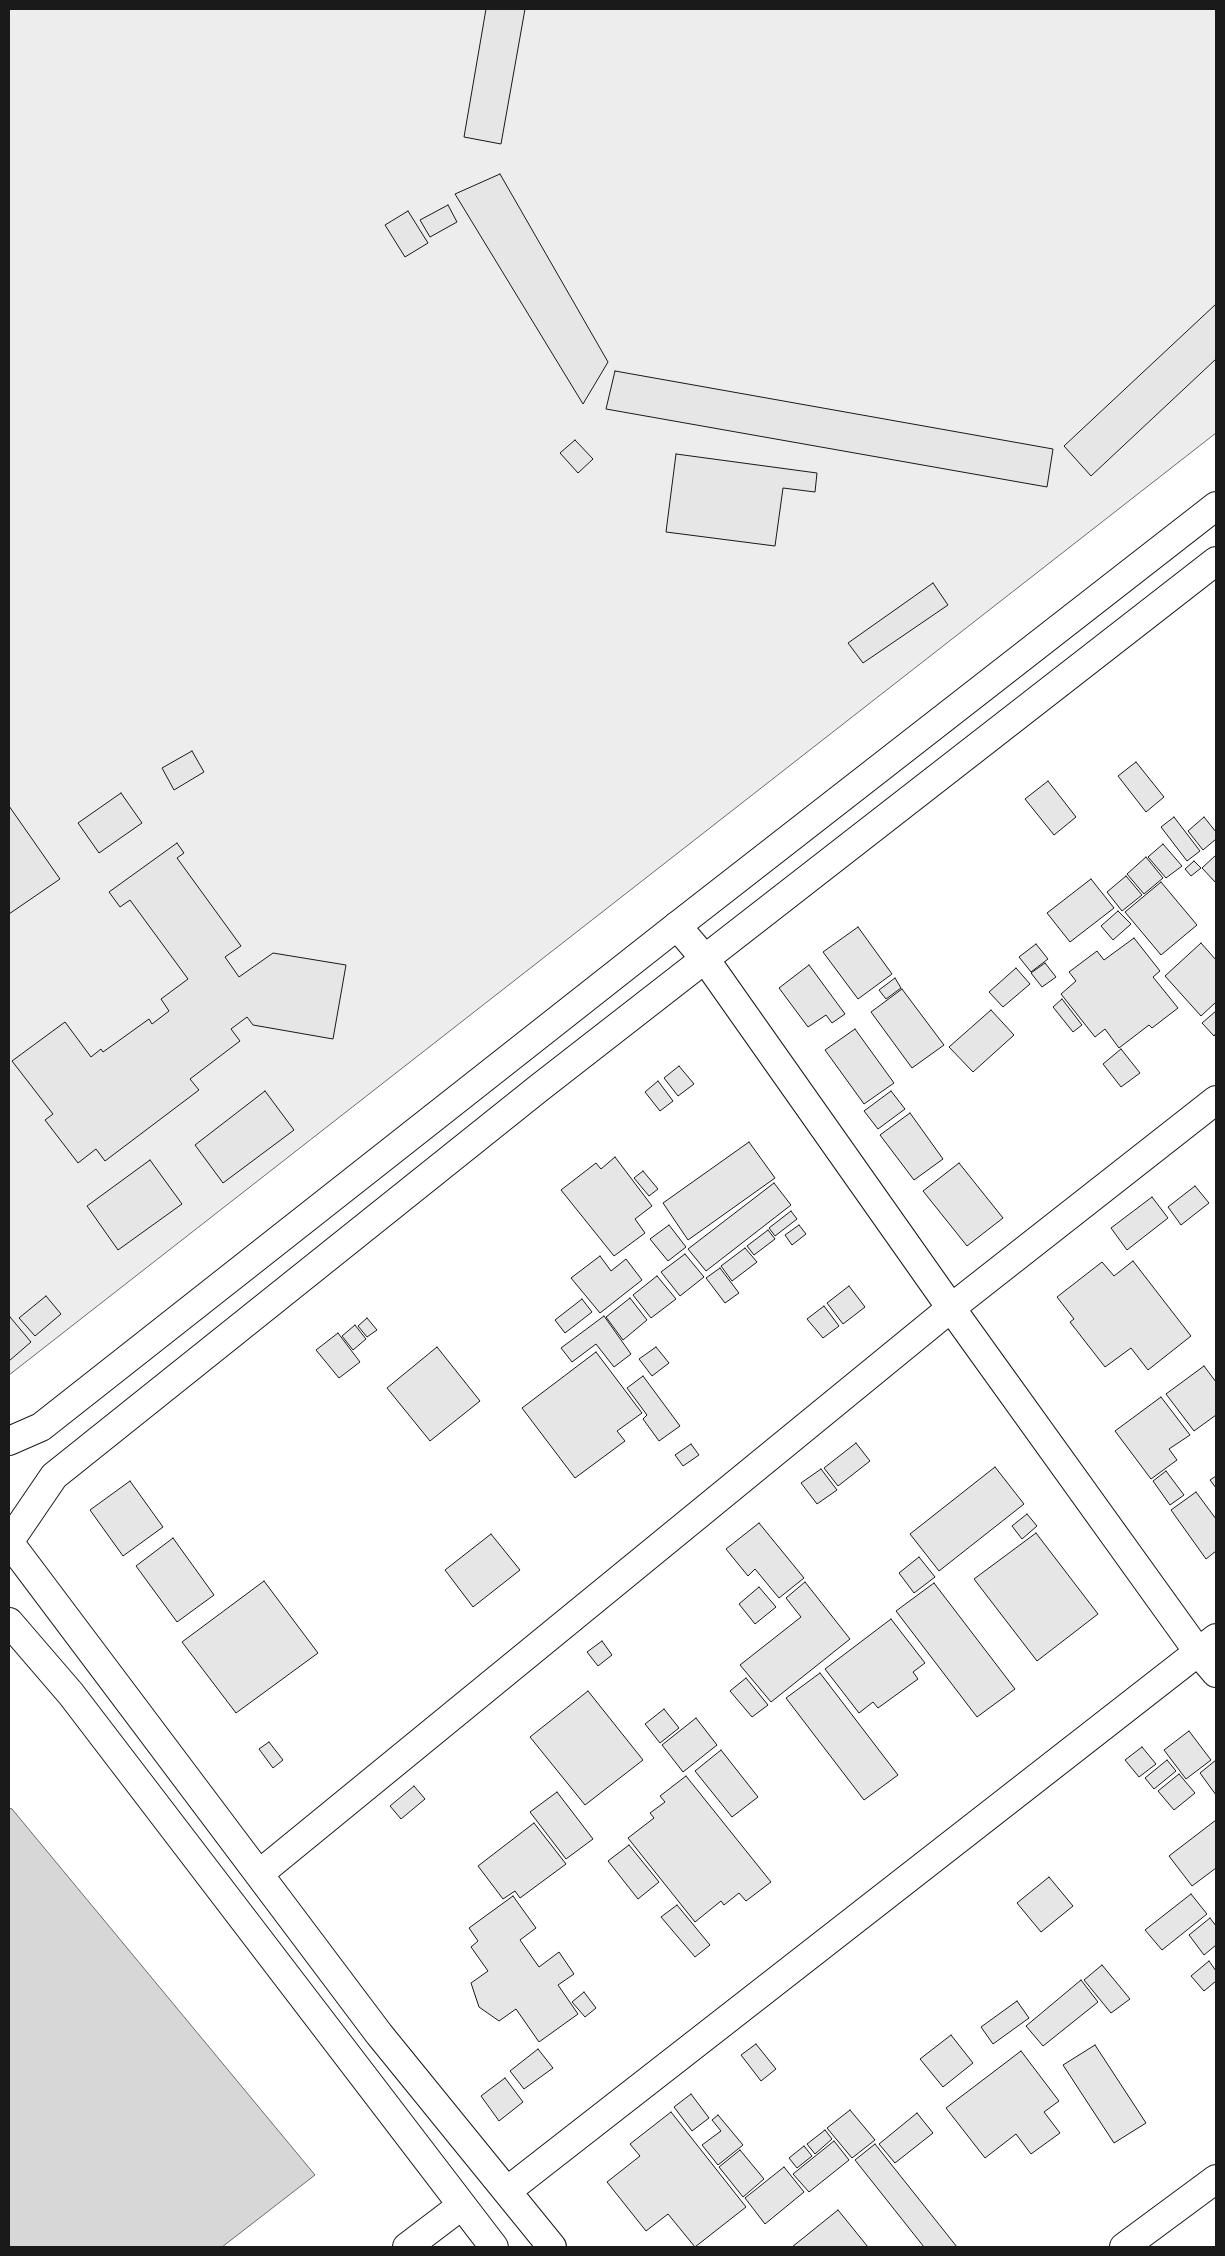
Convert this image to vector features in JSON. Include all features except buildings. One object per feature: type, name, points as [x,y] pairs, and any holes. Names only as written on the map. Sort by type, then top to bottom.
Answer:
[{"type":"street","points":[[9,1441],[41,1427],[677,926],[1216,506]]},
{"type":"street","points":[[9,1542],[54,1476],[539,1088],[1216,561]]},
{"type":"street","points":[[677,926],[705,959],[951,1308],[1207,1646],[1216,1673]]},
{"type":"street","points":[[259,1874],[951,1308],[1216,1100]]},
{"type":"street","points":[[9,1532],[9,1542],[379,2034],[552,2247]]},
{"type":"street","points":[[9,1622],[70,1694],[494,2247]]},
{"type":"street","points":[[507,2190],[1207,1646]]},
{"type":"street","points":[[1124,2247],[1216,2179]]},
{"type":"street","points":[[407,2247],[461,2206]]},
{"type":"shaded area","points":[[9,9],[1216,9],[1216,433],[9,1375]]},
{"type":"shaded area","points":[[9,1808],[12,1809],[315,2175],[222,2247],[9,2247]]}]
